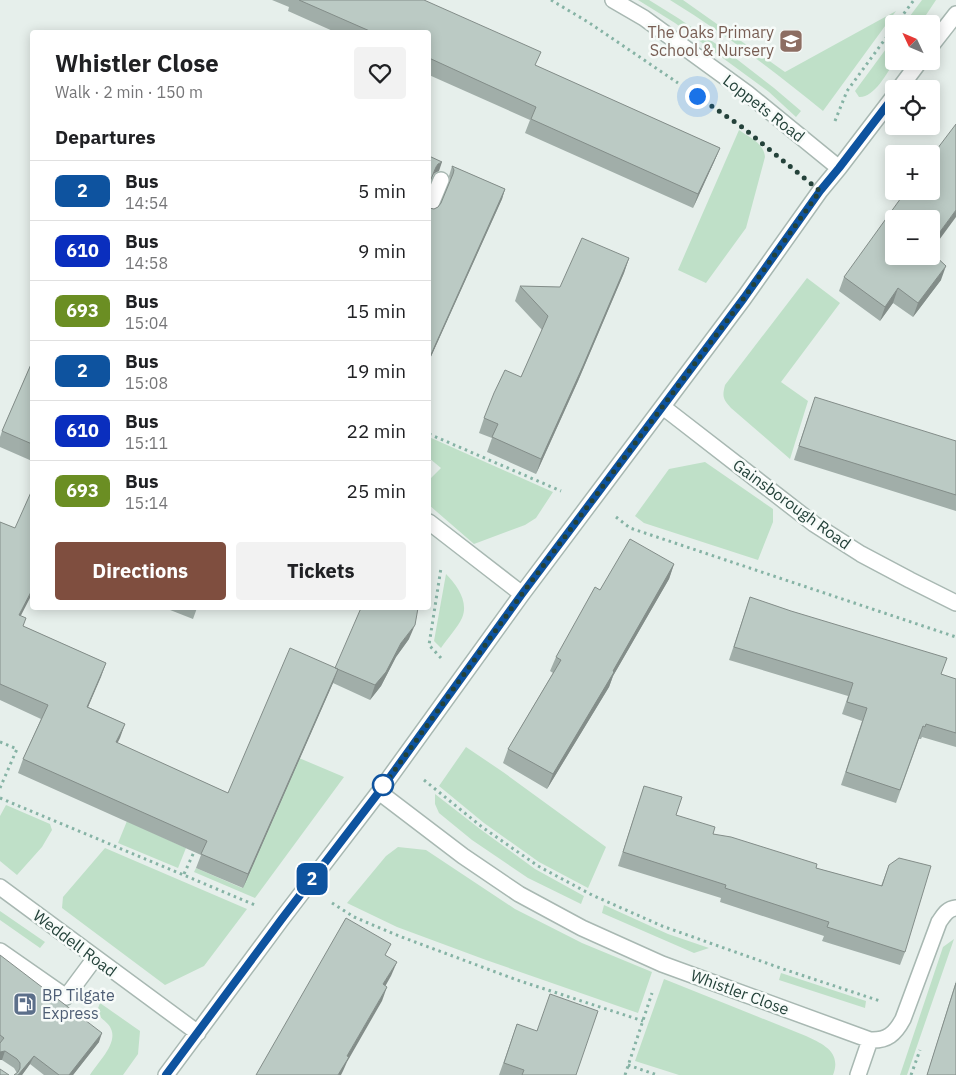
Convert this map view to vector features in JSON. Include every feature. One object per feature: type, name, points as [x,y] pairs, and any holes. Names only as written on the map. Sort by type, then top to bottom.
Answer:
[{"type":"street","name":"Loppets Road","points":[[613,0],[644,18],[747,93],[839,168]]},
{"type":"street","points":[[940,34],[956,14]]},
{"type":"street","points":[[166,1075],[379,792],[522,594],[744,298],[820,191],[885,108]]},
{"type":"street","points":[[431,204],[441,180]]},
{"type":"street","name":"Gainsborough Road","points":[[663,407],[814,524],[861,554],[956,603]]},
{"type":"street","points":[[431,524],[522,594]]},
{"type":"street","name":"Whistler Close","points":[[379,792],[463,856],[519,894],[582,928],[662,964],[870,1040]]},
{"type":"street","name":"Weddell Road","points":[[0,887],[198,1033]]},
{"type":"street","points":[[858,1075],[870,1040],[880,1040],[890,1036],[898,1028],[939,922],[944,914],[956,908]]},
{"type":"street","points":[[4,954],[66,997],[95,958]]},
{"type":"path","points":[[551,0],[685,87]]},
{"type":"path","points":[[903,15],[914,0]]},
{"type":"path","points":[[814,148],[833,126],[847,91],[885,39]]},
{"type":"path","points":[[431,435],[555,489],[592,500],[630,528],[956,637]]},
{"type":"path","points":[[442,565],[429,645],[460,679]]},
{"type":"path","points":[[0,742],[17,749],[0,788]]},
{"type":"path","points":[[400,761],[482,827],[538,866],[592,895],[662,926],[906,1010]]},
{"type":"path","points":[[0,798],[250,902],[281,920]]},
{"type":"path","points":[[184,874],[194,852]]},
{"type":"path","points":[[306,887],[354,917],[399,936],[517,980],[643,1021]]},
{"type":"path","points":[[625,1075],[662,964]]},
{"type":"path","points":[[628,1065],[657,1075]]},
{"type":"green space","points":[[638,0],[649,0],[725,50],[801,111],[796,117],[769,92],[675,23]]},
{"type":"green space","points":[[670,0],[683,0],[785,72],[885,17],[885,26],[823,111],[786,81],[710,26]]},
{"type":"green space","points":[[922,0],[936,0],[926,15],[911,15]]},
{"type":"green space","points":[[885,50],[885,70],[889,70],[884,78],[875,89],[865,96],[859,97],[855,91]]},
{"type":"green space","points":[[739,130],[759,144],[765,157],[746,228],[706,283],[678,270]]},
{"type":"green space","points":[[807,278],[840,303],[781,382],[808,401],[790,459],[731,408],[724,398],[724,392],[725,385]]},
{"type":"green space","points":[[431,438],[553,492],[536,518],[525,525],[474,544],[431,507],[431,478],[441,468],[431,460]]},
{"type":"green space","points":[[705,462],[773,509],[773,522],[758,560],[644,523],[635,516],[669,469]]},
{"type":"green space","points":[[446,574],[461,594],[464,612],[458,625],[441,648],[434,641]]},
{"type":"green space","points":[[466,747],[606,847],[588,888],[539,862],[484,823],[439,786]]},
{"type":"green space","points":[[299,758],[344,777],[255,898],[194,872],[196,868],[242,888]]},
{"type":"green space","points":[[435,794],[535,869],[584,896],[581,904],[528,878],[472,840],[439,813],[435,804]]},
{"type":"green space","points":[[6,805],[50,824],[52,830],[42,847],[17,875],[0,861],[0,816]]},
{"type":"green space","points":[[127,821],[186,848],[178,868],[118,843]]},
{"type":"green space","points":[[398,847],[426,850],[515,909],[582,943],[652,972],[638,1013],[397,927],[347,903],[386,856]]},
{"type":"green space","points":[[105,848],[247,909],[204,966],[165,985],[62,908],[63,897]]},
{"type":"green space","points":[[604,905],[668,934],[709,948],[694,953],[602,913]]},
{"type":"green space","points":[[0,911],[45,942],[40,948],[0,920]]},
{"type":"green space","points":[[954,939],[907,1075],[900,1075],[943,947]]},
{"type":"green space","points":[[781,973],[866,1001],[865,1008],[779,980]]},
{"type":"green space","points":[[664,979],[819,1042],[833,1055],[835,1067],[833,1075],[679,1075],[635,1061]]},
{"type":"green space","points":[[100,1003],[140,1031],[138,1054],[123,1075],[90,1075],[112,1041],[111,1029],[97,1011]]},
{"type":"building","points":[[299,0],[424,0],[541,52],[535,65],[720,148],[698,194],[531,119],[536,107],[431,59],[431,30],[367,30]]},
{"type":"building","points":[[956,124],[956,210],[940,232],[940,210],[892,210],[900,200],[940,200],[940,145]]},
{"type":"building","points":[[431,157],[442,162],[436,167],[431,179]]},
{"type":"building","points":[[452,166],[505,189],[431,355],[431,208],[438,207],[441,203],[454,170]]},
{"type":"building","points":[[885,220],[885,265],[940,265],[940,260],[946,266],[918,303],[898,288],[885,307],[844,277]]},
{"type":"building","points":[[582,238],[629,258],[541,459],[492,437],[498,424],[484,418],[505,370],[521,377],[548,316],[520,286],[560,287]]},
{"type":"building","points":[[30,367],[30,443],[2,431]]},
{"type":"building","points":[[815,397],[956,441],[956,495],[799,446]]},
{"type":"building","points":[[30,494],[30,594],[19,615],[26,618],[23,626],[106,663],[87,707],[125,724],[116,742],[228,793],[290,648],[338,669],[248,874],[201,854],[207,841],[23,759],[48,705],[0,684],[0,522],[15,528]]},
{"type":"building","points":[[630,539],[674,564],[614,672],[553,774],[508,749],[561,660],[556,657],[595,587],[600,590]]},
{"type":"building","points":[[750,597],[947,658],[941,674],[956,679],[956,733],[926,724],[925,727],[923,726],[900,790],[846,772],[867,708],[847,702],[853,683],[734,647]]},
{"type":"building","points":[[360,610],[418,610],[415,625],[401,643],[386,672],[375,685],[335,668]]},
{"type":"building","points":[[644,786],[682,797],[676,815],[715,827],[713,834],[731,837],[817,864],[816,868],[882,886],[889,865],[899,858],[931,866],[905,952],[827,927],[829,922],[725,888],[726,885],[623,852]]},
{"type":"building","points":[[346,918],[391,944],[385,955],[397,962],[383,984],[387,987],[347,1056],[349,1057],[338,1075],[256,1075]]},
{"type":"building","name":"BP Tilgate Express","points":[[0,955],[102,1033],[69,1075],[59,1075],[34,1056],[18,1075],[14,1075],[20,1068],[20,1063],[5,1051],[0,1052],[0,1043],[4,1038],[0,1035]]},
{"type":"building","points":[[956,983],[956,1075],[927,1075]]},
{"type":"building","points":[[550,994],[598,1011],[576,1075],[522,1075],[524,1070],[504,1063],[517,1024],[537,1031]]},
{"type":"building","points":[[0,1069],[9,1075],[0,1075]]},
{"type":"bus line","name":"2","points":[[166,1075],[379,792],[522,594],[744,298],[820,191],[885,108]]},
{"type":"place","name":"The Oaks Primary School & Nursery","points":[[791,41]]},
{"type":"place","name":"BP Tilgate Express","points":[[25,1004]]},
{"type":"route","points":[[383,785],[379,792],[522,594],[744,298],[820,191],[742,127],[697,96]]}]
